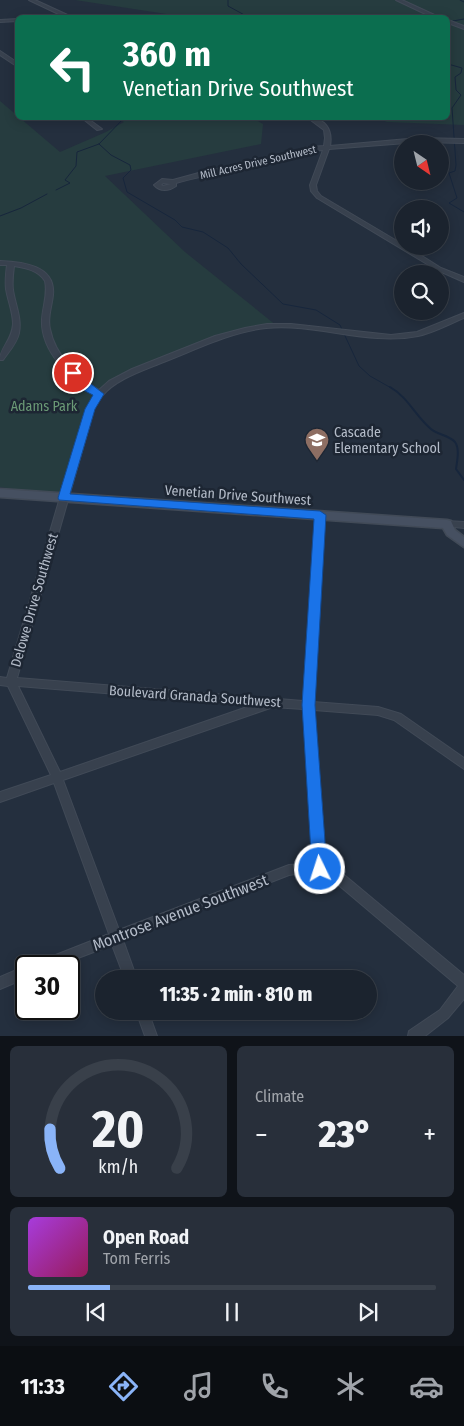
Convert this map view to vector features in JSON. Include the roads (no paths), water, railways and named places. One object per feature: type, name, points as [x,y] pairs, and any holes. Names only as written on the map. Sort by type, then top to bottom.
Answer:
[{"type":"street","points":[[31,0],[65,15]]},
{"type":"street","points":[[398,0],[432,15]]},
{"type":"street","points":[[0,21],[15,20]]},
{"type":"street","points":[[450,22],[464,28]]},
{"type":"street","points":[[0,52],[15,64]]},
{"type":"street","points":[[87,120],[99,129]]},
{"type":"street","points":[[313,120],[326,128],[328,133],[326,147],[313,185],[314,191],[319,197],[439,269],[464,280]]},
{"type":"street","name":"Mill Acres Drive Southwest","points":[[173,182],[206,173],[258,163],[297,151],[428,139],[464,141]]},
{"type":"street","points":[[0,263],[11,263],[33,268],[47,279],[51,290],[45,322],[49,341],[63,363],[89,388],[99,394],[112,383],[131,373],[218,338],[245,330],[267,326],[291,326],[376,337],[398,337],[418,334],[464,315]]},
{"type":"street","points":[[0,358],[14,340],[17,323],[8,299],[7,273],[11,263]]},
{"type":"street","name":"Delowe Drive Southwest","points":[[99,394],[90,409],[63,498],[12,682],[57,777],[128,970]]},
{"type":"street","name":"Venetian Drive Southwest","points":[[0,494],[447,524]]},
{"type":"street","points":[[320,515],[308,705],[320,869],[340,878],[464,983]]},
{"type":"street","points":[[464,525],[447,524],[451,532],[464,543]]},
{"type":"street","name":"Boulevard Granada Southwest","points":[[0,681],[388,713],[397,717],[464,764]]},
{"type":"street","points":[[0,797],[272,702]]},
{"type":"street","name":"Montrose Avenue Southwest","points":[[71,955],[289,870],[304,867],[320,869]]},
{"type":"street","points":[[0,982],[15,976]]},
{"type":"street","points":[[414,1036],[444,1014],[464,989]]},
{"type":"street","points":[[145,1020],[151,1036]]},
{"type":"waterway","points":[[228,0],[228,6],[244,15]]},
{"type":"waterway","points":[[460,0],[464,2]]},
{"type":"waterway","points":[[453,21],[464,19]]},
{"type":"waterway","points":[[450,65],[462,68],[461,73],[455,77],[456,90],[461,95],[452,108],[456,165],[455,171],[449,173],[457,198],[449,203],[464,212]]},
{"type":"waterway","points":[[99,144],[122,120]]},
{"type":"waterway","points":[[56,190],[70,183],[65,180],[76,166],[77,152],[99,144]]},
{"type":"waterway","points":[[99,144],[111,155],[130,165],[131,170],[123,178],[127,192],[175,220],[182,227],[203,232],[228,248],[241,264],[283,304],[316,310],[340,325],[359,366],[370,376],[393,389]]},
{"type":"waterway","points":[[0,216],[21,208],[47,194]]},
{"type":"waterway","points":[[393,389],[402,396],[431,429],[455,442],[458,452],[456,469],[464,480]]},
{"type":"place","name":"Cascade Elementary School","points":[[317,461]]},
{"type":"park label","name":"Adams Park","points":[[44,406]]}]
